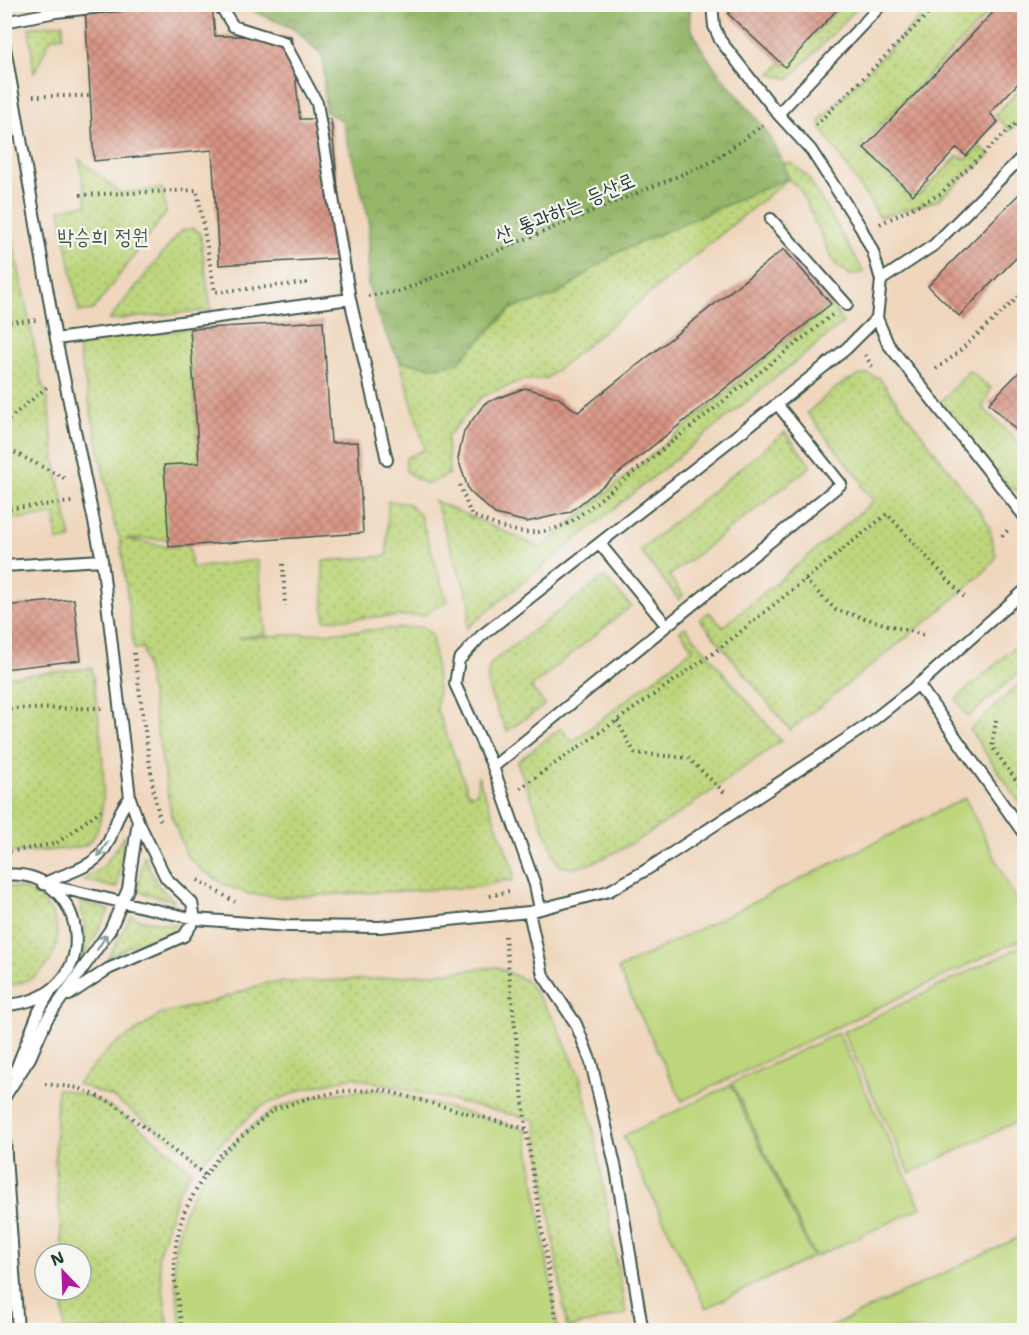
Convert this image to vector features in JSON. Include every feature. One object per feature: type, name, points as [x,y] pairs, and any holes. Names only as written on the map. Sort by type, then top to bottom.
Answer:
[{"type":"lane","points":[[4,22],[56,12],[129,4]]},
{"type":"lane","points":[[212,4],[223,10],[233,26],[284,42],[317,103],[350,299],[387,460]]},
{"type":"lane","points":[[712,4],[714,26],[720,40],[778,114],[811,150],[869,243],[882,280],[877,318],[888,344],[1024,516]]},
{"type":"lane","points":[[778,114],[882,4]]},
{"type":"lane","points":[[4,42],[56,339],[102,560],[130,798],[138,821],[166,878],[192,903],[195,919],[184,936],[108,969],[61,1000]]},
{"type":"lane","points":[[882,280],[934,245],[1024,155]]},
{"type":"lane","points":[[771,219],[847,305]]},
{"type":"lane","points":[[56,339],[350,299]]},
{"type":"lane","points":[[540,909],[535,885],[493,767],[455,684],[459,660],[481,636],[846,349],[877,318]]},
{"type":"lane","points":[[493,767],[841,484],[777,404]]},
{"type":"lane","points":[[600,544],[667,626]]},
{"type":"lane","points":[[4,566],[102,560]]},
{"type":"lane","points":[[43,884],[195,919],[288,926],[380,927],[529,912],[609,891],[646,870],[854,734],[918,684],[1024,591]]},
{"type":"lane","points":[[918,684],[1024,834]]},
{"type":"lane","points":[[43,884],[98,857],[108,843],[121,807],[130,798]]},
{"type":"lane","points":[[4,1097],[30,1058],[47,1019],[110,930],[128,889],[138,821]]},
{"type":"lane","points":[[4,875],[35,878],[53,889],[67,905],[75,924],[76,945],[71,965],[39,1011],[4,1097]]},
{"type":"lane","points":[[529,912],[543,975],[576,1024],[591,1062],[616,1169],[642,1327]]},
{"type":"lane","points":[[4,1005],[25,1004],[44,996],[82,972]]},
{"type":"lane","points":[[4,1127],[18,1330]]},
{"type":"path","points":[[816,125],[938,4]]},
{"type":"path","points":[[33,96],[90,96]]},
{"type":"path","name":"산 통과하는 등산로","points":[[350,299],[400,291],[712,162],[778,114]]},
{"type":"path","points":[[878,225],[940,194],[1024,116]]},
{"type":"path","points":[[80,195],[197,190],[215,292],[306,283]]},
{"type":"path","points":[[936,369],[954,356],[1024,292]]},
{"type":"path","points":[[460,485],[471,515],[511,532],[552,531],[571,522],[836,312]]},
{"type":"path","points":[[4,322],[36,320]]},
{"type":"path","points":[[4,423],[50,385]]},
{"type":"path","points":[[4,447],[69,481]]},
{"type":"path","points":[[4,509],[72,502]]},
{"type":"path","points":[[520,788],[715,652],[887,514],[966,599]]},
{"type":"path","points":[[283,564],[285,606]]},
{"type":"path","points":[[805,580],[836,610],[923,636]]},
{"type":"path","points":[[132,642],[154,795],[164,834]]},
{"type":"path","points":[[4,710],[104,708]]},
{"type":"path","points":[[996,720],[992,747],[1024,791]]},
{"type":"path","points":[[616,721],[635,753],[688,758],[724,792]]},
{"type":"path","points":[[4,853],[57,843],[103,808]]},
{"type":"path","points":[[189,874],[229,901],[241,903]]},
{"type":"path","points":[[487,897],[513,890]]},
{"type":"path","points":[[505,936],[526,1129],[558,1330]]},
{"type":"path","points":[[45,1084],[79,1088],[114,1103],[205,1175]]},
{"type":"path","points":[[182,1330],[174,1275],[176,1242],[184,1212],[205,1175],[220,1155],[273,1110],[309,1098],[342,1091],[383,1090],[526,1129]]},
{"type":"shaded area","points":[[5,5],[1024,5],[1024,1330],[5,1330]]},
{"type":"green space","points":[[240,5],[691,5],[690,25],[701,47],[713,66],[770,137],[781,157],[788,178],[616,253],[555,296],[512,308],[457,363],[435,367],[400,362],[382,326],[368,285],[369,219],[342,121],[325,111],[323,56],[294,29]]},
{"type":"green space","points":[[842,5],[860,5],[789,79],[771,74],[781,63],[785,66]]},
{"type":"green space","points":[[932,5],[996,5],[860,147],[908,194],[919,195],[958,156],[966,159],[981,147],[990,155],[938,200],[880,217],[821,128],[820,120]]},
{"type":"green space","points":[[63,23],[63,36],[51,38],[34,73],[29,28]]},
{"type":"green space","points":[[1024,85],[1024,116],[1010,131],[995,115]]},
{"type":"green space","name":"박승희 정원","points":[[79,159],[120,193],[162,188],[166,213],[93,310],[79,312],[60,210],[87,204]]},
{"type":"green space","points":[[784,163],[792,163],[807,176],[864,272],[850,275],[834,263],[800,189],[788,179],[547,378],[520,381],[481,397],[447,437],[449,474],[426,485],[406,471],[406,458],[425,449],[400,362],[435,367],[456,363],[512,308],[555,296],[616,253],[787,178]]},
{"type":"green space","points":[[4,169],[11,232],[42,384],[47,395],[56,466],[71,539],[57,541],[55,515],[5,520]]},
{"type":"green space","points":[[193,228],[200,233],[211,310],[109,320],[181,231]]},
{"type":"green space","points":[[831,304],[843,323],[467,628],[470,603],[435,501],[541,548]]},
{"type":"green space","points":[[190,329],[199,463],[164,465],[169,539],[125,539],[169,547],[189,545],[192,568],[258,560],[266,634],[238,638],[422,627],[432,635],[438,688],[437,710],[469,794],[477,793],[478,776],[514,871],[512,882],[505,880],[479,887],[285,897],[248,894],[224,884],[200,869],[186,854],[171,813],[143,648],[134,649],[120,538],[115,527],[78,348],[91,340]]},
{"type":"green space","points":[[969,371],[991,388],[983,408],[1024,447],[1024,493],[1009,487],[937,406]]},
{"type":"green space","points":[[868,374],[879,378],[982,514],[989,526],[996,557],[986,570],[937,613],[790,730],[700,619],[709,612],[723,627],[874,501],[861,486],[863,483],[807,413],[843,383]]},
{"type":"green space","points":[[785,432],[811,466],[669,576],[683,595],[679,600],[640,550]]},
{"type":"green space","points":[[388,501],[409,504],[420,515],[447,601],[424,615],[324,620],[323,561],[387,556]]},
{"type":"green space","points":[[604,577],[631,606],[531,687],[545,705],[507,731],[489,687],[488,678],[492,662]]},
{"type":"green space","points":[[685,627],[781,741],[677,815],[616,852],[591,863],[570,868],[558,864],[517,762],[561,728],[572,742],[693,649],[680,631]]},
{"type":"green space","points":[[1015,647],[1024,657],[1024,668],[968,717],[956,699]]},
{"type":"green space","points":[[92,668],[103,762],[101,813],[96,832],[86,845],[81,847],[5,853],[5,677]]},
{"type":"green space","points":[[1024,679],[1024,711],[1020,734],[1024,748],[1024,809],[970,730]]},
{"type":"green space","points":[[965,798],[1024,916],[1024,938],[682,1101],[618,969]]},
{"type":"green space","points":[[125,835],[117,888],[83,880],[104,866]]},
{"type":"green space","points":[[144,856],[156,883],[174,901],[137,891]]},
{"type":"green space","points":[[5,886],[28,891],[44,902],[54,918],[57,935],[54,952],[44,968],[28,980],[5,986]]},
{"type":"green space","points":[[80,902],[109,910],[83,959],[85,930]]},
{"type":"green space","points":[[132,915],[138,919],[186,927],[127,947],[107,960]]},
{"type":"green space","points":[[1024,945],[1024,1118],[910,1173],[843,1032]]},
{"type":"green space","points":[[497,967],[527,981],[555,1021],[580,1077],[595,1137],[626,1314],[567,1328],[535,1120],[353,1077],[304,1089],[260,1107],[201,1162],[112,1097],[77,1084],[110,1048],[163,1013],[212,1002],[265,983],[374,979]]},
{"type":"green space","points":[[838,1033],[921,1208],[815,1257],[732,1083]]},
{"type":"green space","points":[[731,1085],[813,1257],[706,1308],[623,1136]]},
{"type":"green space","points":[[57,1089],[77,1093],[113,1109],[146,1132],[192,1171],[178,1191],[158,1256],[169,1330],[64,1330],[63,1302],[93,1302],[93,1242],[62,1242],[55,1159]]},
{"type":"green space","points":[[383,1090],[526,1129],[558,1330],[182,1330],[175,1277],[176,1244],[186,1209],[203,1177],[214,1163],[240,1137],[276,1109],[329,1094]]},
{"type":"green space","points":[[1024,1235],[1024,1330],[824,1330]]},
{"type":"building","points":[[102,4],[212,4],[215,36],[291,36],[300,119],[331,119],[345,258],[219,265],[212,150],[94,161],[85,7]]},
{"type":"building","points":[[736,4],[842,4],[785,67],[728,14]]},
{"type":"building","points":[[1001,4],[1024,4],[1024,77],[990,113],[998,122],[966,156],[957,148],[913,195],[864,148]]},
{"type":"building","points":[[1024,189],[1024,250],[959,316],[928,286]]},
{"type":"building","points":[[784,249],[831,304],[570,512],[527,522],[495,514],[469,491],[458,459],[464,431],[485,403],[525,388],[557,397],[578,412]]},
{"type":"building","points":[[323,321],[331,443],[358,442],[363,533],[169,547],[164,465],[199,463],[190,329]]},
{"type":"building","points":[[1024,367],[1024,438],[989,403]]},
{"type":"building","points":[[74,599],[81,660],[4,669],[4,606]]}]
